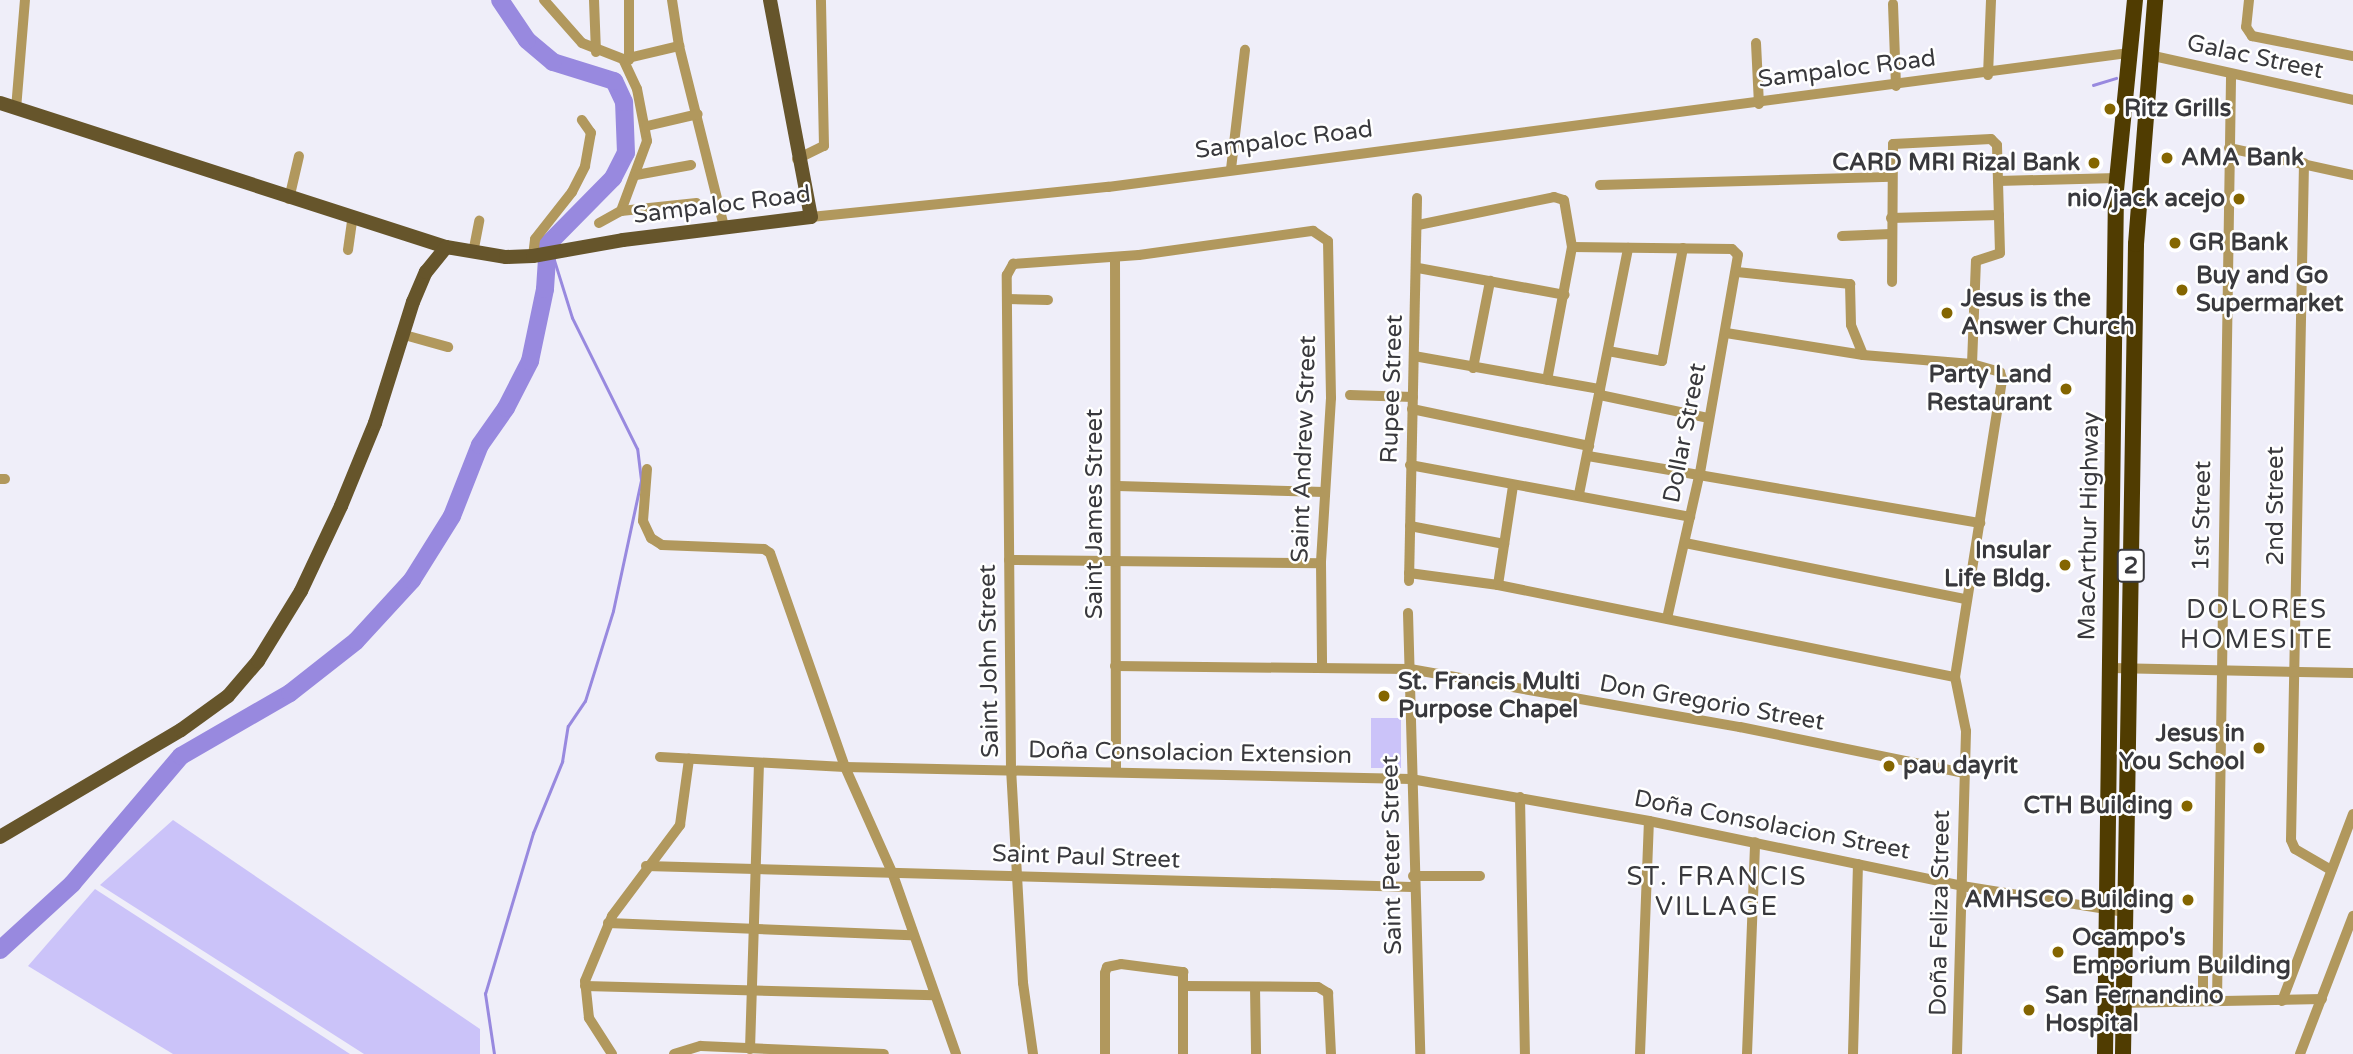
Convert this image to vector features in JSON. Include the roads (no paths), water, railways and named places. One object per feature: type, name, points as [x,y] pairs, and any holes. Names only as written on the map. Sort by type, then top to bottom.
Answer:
[{"type":"highway","name":"MacArthur Highway","points":[[2105,1054],[2117,178],[2135,0]]},
{"type":"highway","name":"MacArthur Highway","points":[[2123,1054],[2135,257],[2155,0]]},
{"type":"main road","points":[[770,0],[797,159],[811,217]]},
{"type":"main road","name":"Sampaloc Road","points":[[0,103],[352,220],[473,253],[535,256],[724,227],[811,217]]},
{"type":"main road","points":[[0,837],[181,730],[228,696],[250,671],[301,591],[341,506],[375,423],[401,334],[426,272],[446,247]]},
{"type":"street","points":[[16,109],[25,0]]},
{"type":"street","points":[[544,0],[567,30],[596,52],[626,60],[679,46]]},
{"type":"street","points":[[594,0],[596,52]]},
{"type":"street","points":[[621,211],[644,156],[647,126],[626,60],[629,0]]},
{"type":"street","points":[[672,0],[679,46],[724,227]]},
{"type":"street","points":[[797,159],[824,146],[821,0]]},
{"type":"street","points":[[1988,75],[1991,0]]},
{"type":"street","points":[[2249,0],[2246,27],[2252,36],[2353,56]]},
{"type":"street","points":[[1894,4],[1896,86]]},
{"type":"street","points":[[1756,43],[1759,103]]},
{"type":"street","points":[[1231,169],[1245,50]]},
{"type":"street","name":"Sampaloc Road","points":[[811,217],[1108,187],[1231,169],[1988,75],[2129,53]]},
{"type":"street","name":"Galac Street","points":[[2152,56],[2353,100]]},
{"type":"street","name":"1st Street","points":[[2217,1001],[2231,74]]},
{"type":"street","points":[[647,126],[698,114]]},
{"type":"street","points":[[535,256],[535,239],[572,192],[585,166],[591,133],[582,120]]},
{"type":"street","points":[[1726,333],[1863,355],[1972,364],[1976,261],[2000,253],[1997,145],[1991,139],[1896,142],[1891,177],[1892,282]]},
{"type":"street","points":[[2229,148],[2353,175]]},
{"type":"street","points":[[289,199],[299,156]]},
{"type":"street","name":"2nd Street","points":[[2304,163],[2291,840],[2295,849],[2331,870]]},
{"type":"street","points":[[636,175],[691,165]]},
{"type":"street","points":[[1600,185],[1891,177]]},
{"type":"street","points":[[1998,181],[2117,178]]},
{"type":"street","points":[[1418,225],[1554,197],[1564,200],[1572,247],[1547,380]]},
{"type":"street","name":"Rupee Street","points":[[1418,198],[1409,577],[1498,585]]},
{"type":"street","points":[[599,223],[621,211],[696,202]]},
{"type":"street","points":[[1891,218],[1999,215]]},
{"type":"street","points":[[348,250],[352,220]]},
{"type":"street","points":[[473,253],[479,221]]},
{"type":"street","name":"Saint Andrew Street","points":[[1115,257],[1312,231],[1324,237],[1329,245],[1331,398],[1321,562],[1322,664]]},
{"type":"street","points":[[1842,236],[1891,234]]},
{"type":"street","points":[[1572,247],[1683,248],[1662,361],[1608,351]]},
{"type":"street","points":[[1580,495],[1628,248]]},
{"type":"street","name":"Dollar Street","points":[[1667,618],[1700,472],[1738,255],[1732,249],[1683,248]]},
{"type":"street","name":"Saint John Street","points":[[1033,1054],[1011,770],[1007,299],[1010,266],[1115,257]]},
{"type":"street","name":"Saint James Street","points":[[1115,257],[1118,486],[1116,772]]},
{"type":"street","points":[[1418,268],[1564,295]]},
{"type":"street","points":[[1737,272],[1850,284],[1851,325],[1863,355]]},
{"type":"street","points":[[1473,368],[1490,282]]},
{"type":"street","points":[[1007,299],[1048,300]]},
{"type":"street","points":[[401,334],[448,347]]},
{"type":"street","points":[[1414,356],[1547,380],[1708,418]]},
{"type":"street","name":"Doña Feliza Street","points":[[1957,1054],[1966,731],[1955,677],[1965,599],[1980,523],[2002,379],[2000,372],[1972,364]]},
{"type":"street","points":[[1350,395],[1413,397]]},
{"type":"street","points":[[1412,409],[1694,475],[1700,472],[1980,523]]},
{"type":"street","points":[[1410,465],[1690,517]]},
{"type":"street","points":[[647,469],[643,521],[651,538],[662,545],[764,549],[770,553],[845,767],[892,872],[911,935],[956,1054]]},
{"type":"street","points":[[1513,485],[1498,585],[1955,677]]},
{"type":"street","points":[[1118,486],[1324,492]]},
{"type":"street","points":[[1410,526],[1504,544]]},
{"type":"street","points":[[1685,543],[1965,599]]},
{"type":"street","points":[[1009,560],[1117,558],[1321,562]]},
{"type":"street","name":"Saint Peter Street","points":[[1408,613],[1413,881],[1420,1054]]},
{"type":"street","name":"Don Gregorio Street","points":[[1115,666],[1322,664],[1410,669],[1740,727],[1964,773]]},
{"type":"street","points":[[2111,668],[2296,674],[2353,673]]},
{"type":"street","name":"Doña Consolacion Extension","points":[[660,757],[845,767],[1411,779]]},
{"type":"street","points":[[612,1054],[589,1018],[585,986],[608,923],[683,817],[689,759]]},
{"type":"street","points":[[750,1049],[758,870],[759,764]]},
{"type":"street","name":"Doña Consolacion Street","points":[[1411,779],[1649,821],[1962,886],[2125,912]]},
{"type":"street","points":[[1520,797],[1525,1054]]},
{"type":"street","points":[[2282,1001],[2353,814]]},
{"type":"street","points":[[1640,1054],[1649,821]]},
{"type":"street","points":[[1747,1054],[1755,842]]},
{"type":"street","points":[[1853,1054],[1858,864]]},
{"type":"street","name":"Saint Paul Street","points":[[646,866],[1018,876],[1413,881],[1480,876]]},
{"type":"street","points":[[2300,1054],[2353,916]]},
{"type":"street","points":[[608,923],[755,931],[911,935]]},
{"type":"street","points":[[1105,1054],[1108,967],[1179,969],[1184,986],[1183,1054]]},
{"type":"street","points":[[2203,971],[2203,1001]]},
{"type":"street","points":[[585,986],[934,995]]},
{"type":"street","points":[[1184,986],[1318,987],[1328,993],[1332,1054]]},
{"type":"street","points":[[1255,987],[1256,1054]]},
{"type":"street","points":[[2106,1002],[2282,1001],[2304,996],[2322,999]]},
{"type":"street","points":[[674,1054],[701,1046],[884,1054]]},
{"type":"waterway","points":[[0,950],[72,884],[181,756],[290,693],[356,641],[412,580],[452,516],[480,445],[506,408],[530,361],[545,289],[548,244],[613,178],[626,153],[624,102],[614,81],[553,62],[527,40],[500,0]]},
{"type":"waterway","points":[[2093,85],[2116,78]]},
{"type":"waterway","points":[[494,1054],[485,994],[533,833],[562,762],[568,726],[585,701],[613,611],[641,480],[637,449],[572,318],[553,257]]},
{"type":"place","name":"Ritz Grills","points":[[2110,109]]},
{"type":"place","name":"AMA Bank","points":[[2167,158]]},
{"type":"place","name":"CARD MRI Rizal Bank","points":[[2094,163]]},
{"type":"place","name":"nio/jack acejo","points":[[2239,199]]},
{"type":"place","name":"GR Bank","points":[[2175,243]]},
{"type":"place","name":"Buy and Go Supermarket","points":[[2182,290]]},
{"type":"place","name":"Jesus is the Answer Church","points":[[1947,313]]},
{"type":"place","name":"Party Land Restaurant","points":[[2066,389]]},
{"type":"place","name":"Insular Life Bldg.","points":[[2065,565]]},
{"type":"place","name":"St. Francis Multi Purpose Chapel","points":[[1384,696]]},
{"type":"place","name":"Jesus in You School","points":[[2259,748]]},
{"type":"place","name":"pau dayrit","points":[[1889,766]]},
{"type":"place","name":"CTH Building","points":[[2187,806]]},
{"type":"place","name":"AMHSCO Building","points":[[2188,900]]},
{"type":"place","name":"Ocampo's Emporium Building","points":[[2058,952]]},
{"type":"place","name":"San Fernandino Hospital","points":[[2029,1010]]},
{"type":"district","name":"DOLORES HOMESITE","points":[[2257,625]]},
{"type":"district","name":"ST. FRANCIS VILLAGE","points":[[1717,892]]}]
